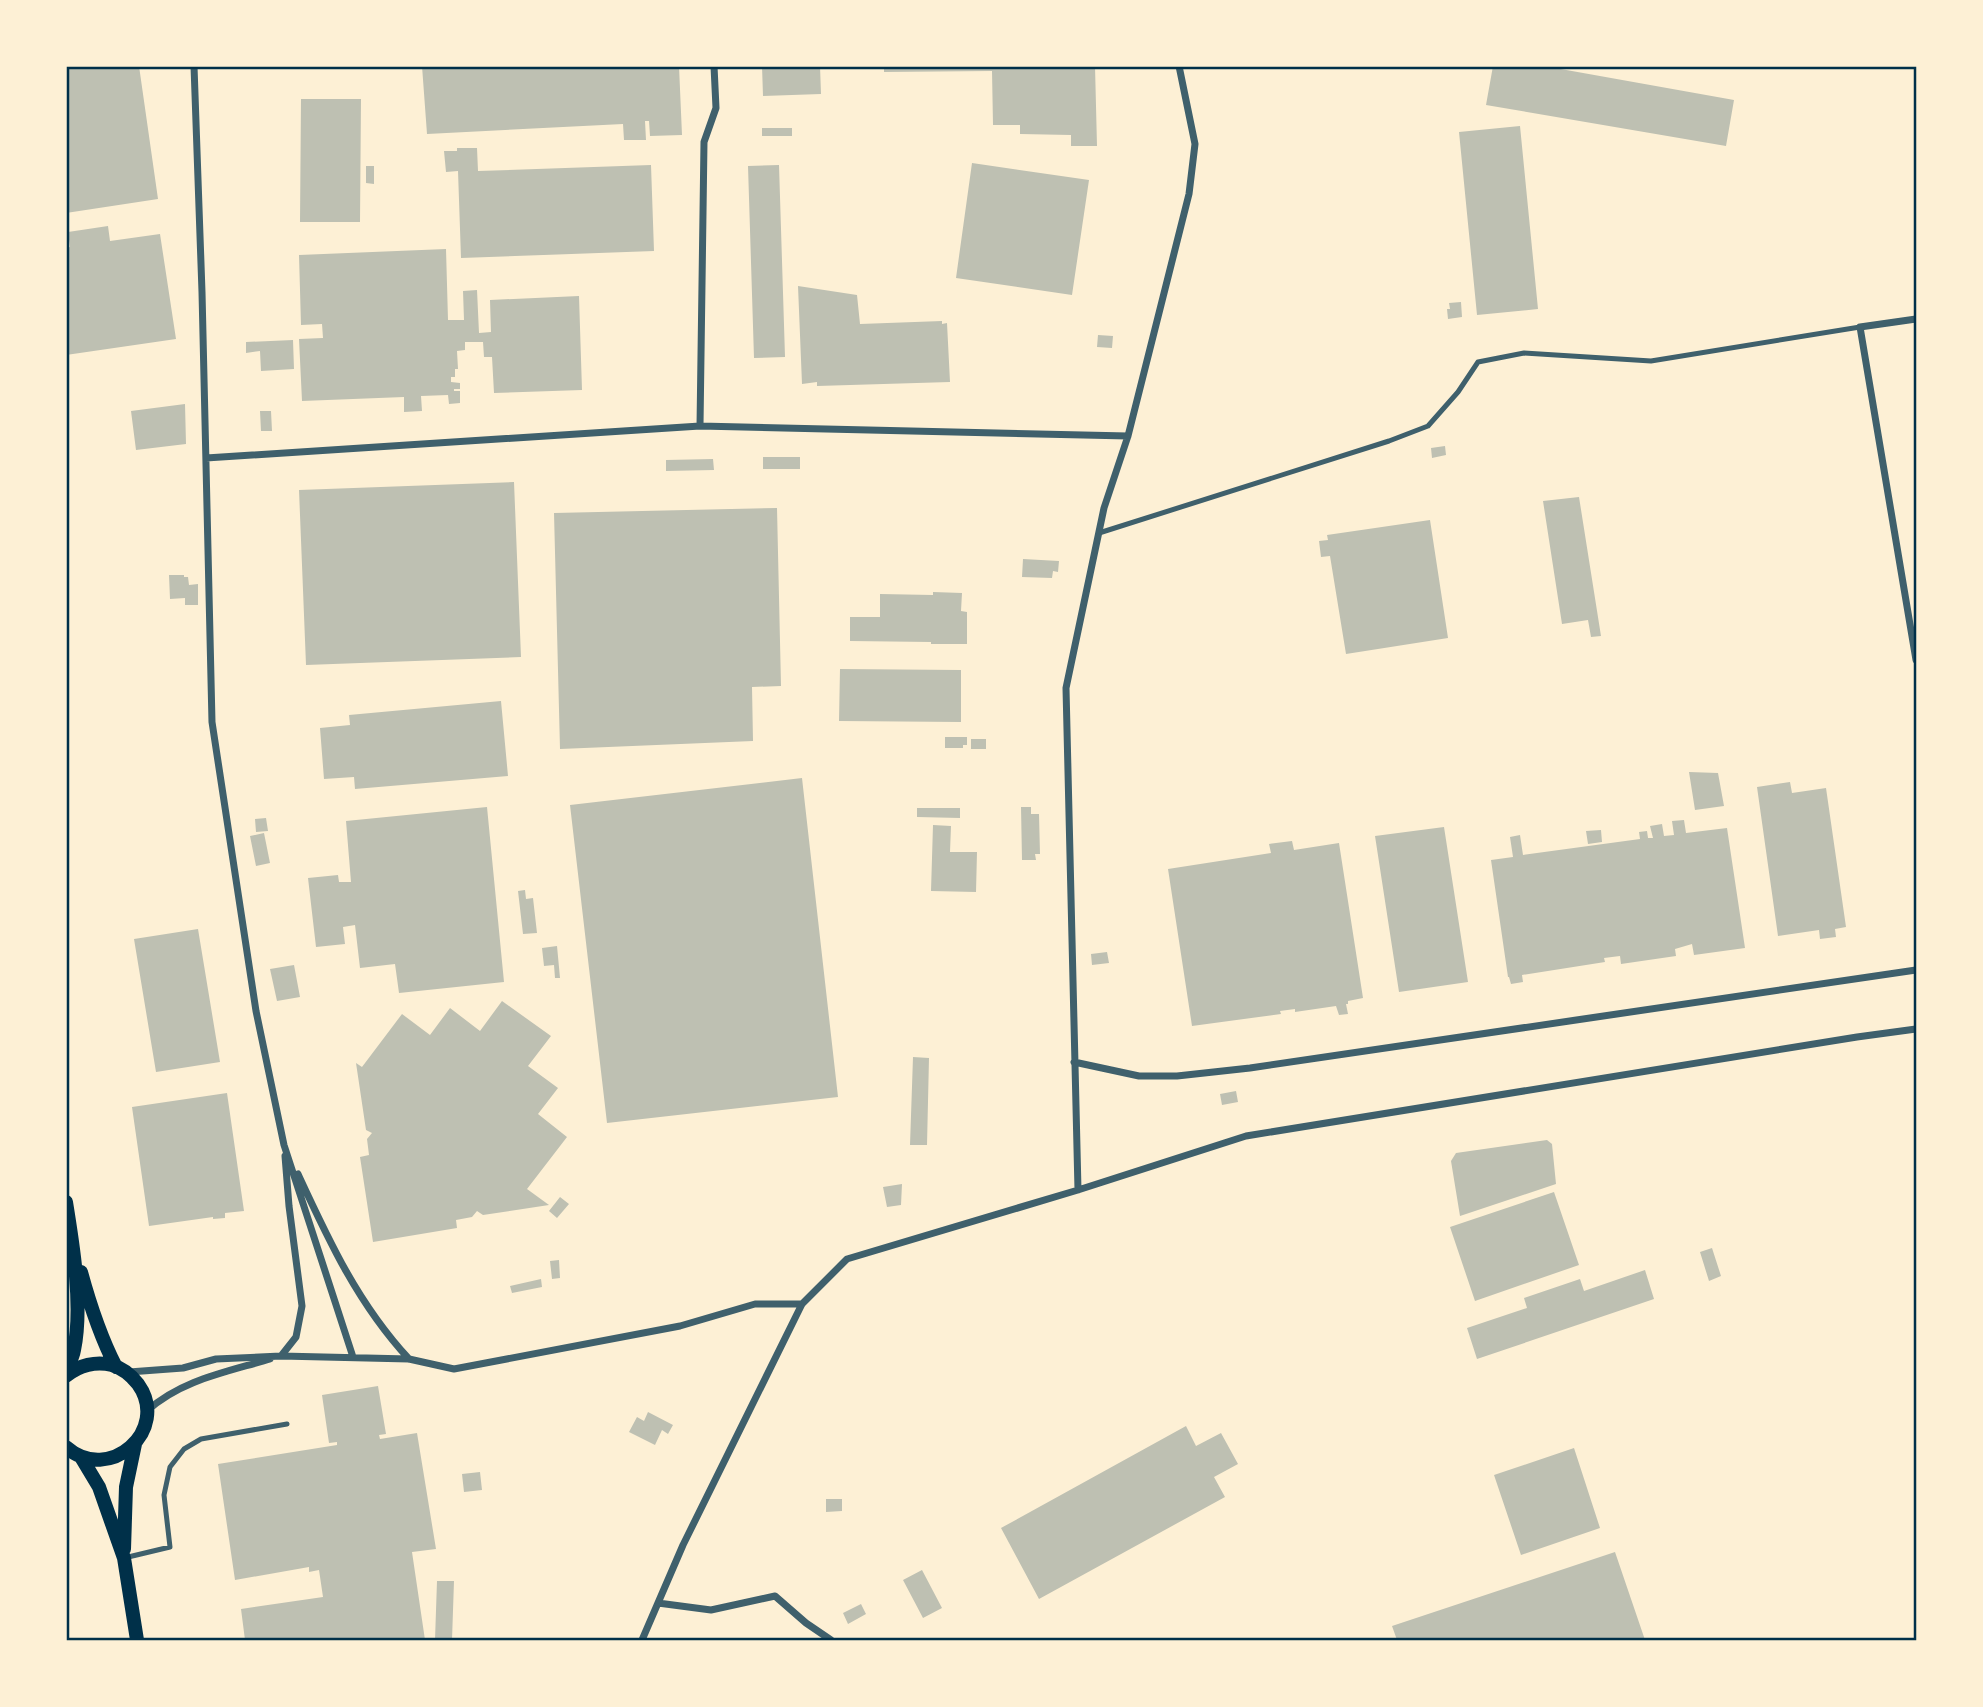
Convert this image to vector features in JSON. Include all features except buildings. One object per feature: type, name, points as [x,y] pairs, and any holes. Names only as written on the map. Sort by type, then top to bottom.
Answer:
[{"type":"main road","points":[[66,1202],[73,1243],[104,1345],[121,1369],[142,1389],[146,1400],[146,1423],[135,1444],[126,1487],[124,1558]]},
{"type":"main road","points":[[66,1370],[74,1352],[78,1317],[73,1243]]},
{"type":"main road","points":[[66,1376],[82,1366],[93,1364],[105,1364],[121,1369]]},
{"type":"main road","points":[[66,1447],[81,1457],[93,1459],[116,1457],[135,1444]]},
{"type":"main road","points":[[81,1457],[99,1487],[124,1558],[137,1640]]},
{"type":"street","points":[[194,66],[212,722],[256,1010],[284,1145],[353,1357]]},
{"type":"street","points":[[700,426],[704,142],[716,108],[714,66]]},
{"type":"street","points":[[1078,1190],[1066,688],[1104,508],[1128,436],[1189,194],[1195,144],[1179,66]]},
{"type":"street","points":[[1916,320],[1860,327],[1916,660]]},
{"type":"street","points":[[206,458],[700,426],[1128,436]]},
{"type":"street","points":[[1074,1062],[1139,1076],[1189,1075],[1916,970]]},
{"type":"street","points":[[642,1640],[683,1545],[802,1304],[847,1259],[1078,1190],[1246,1136],[1916,1029]]},
{"type":"street","points":[[147,1412],[162,1397],[187,1384],[281,1356],[296,1337],[302,1306],[284,1145]]},
{"type":"street","points":[[284,1145],[349,1279],[370,1313],[409,1359]]},
{"type":"street","points":[[121,1369],[183,1367],[216,1359],[281,1356],[409,1359],[454,1369],[680,1326],[755,1304],[802,1304]]},
{"type":"street","points":[[658,1603],[711,1610],[775,1595],[806,1623],[831,1640]]},
{"type":"lane","points":[[1099,533],[1389,441],[1429,425],[1458,392],[1478,362],[1524,353],[1651,361],[1860,327]]},
{"type":"lane","points":[[124,1558],[170,1547],[164,1495],[170,1467],[184,1449],[201,1438],[287,1424]]}]
